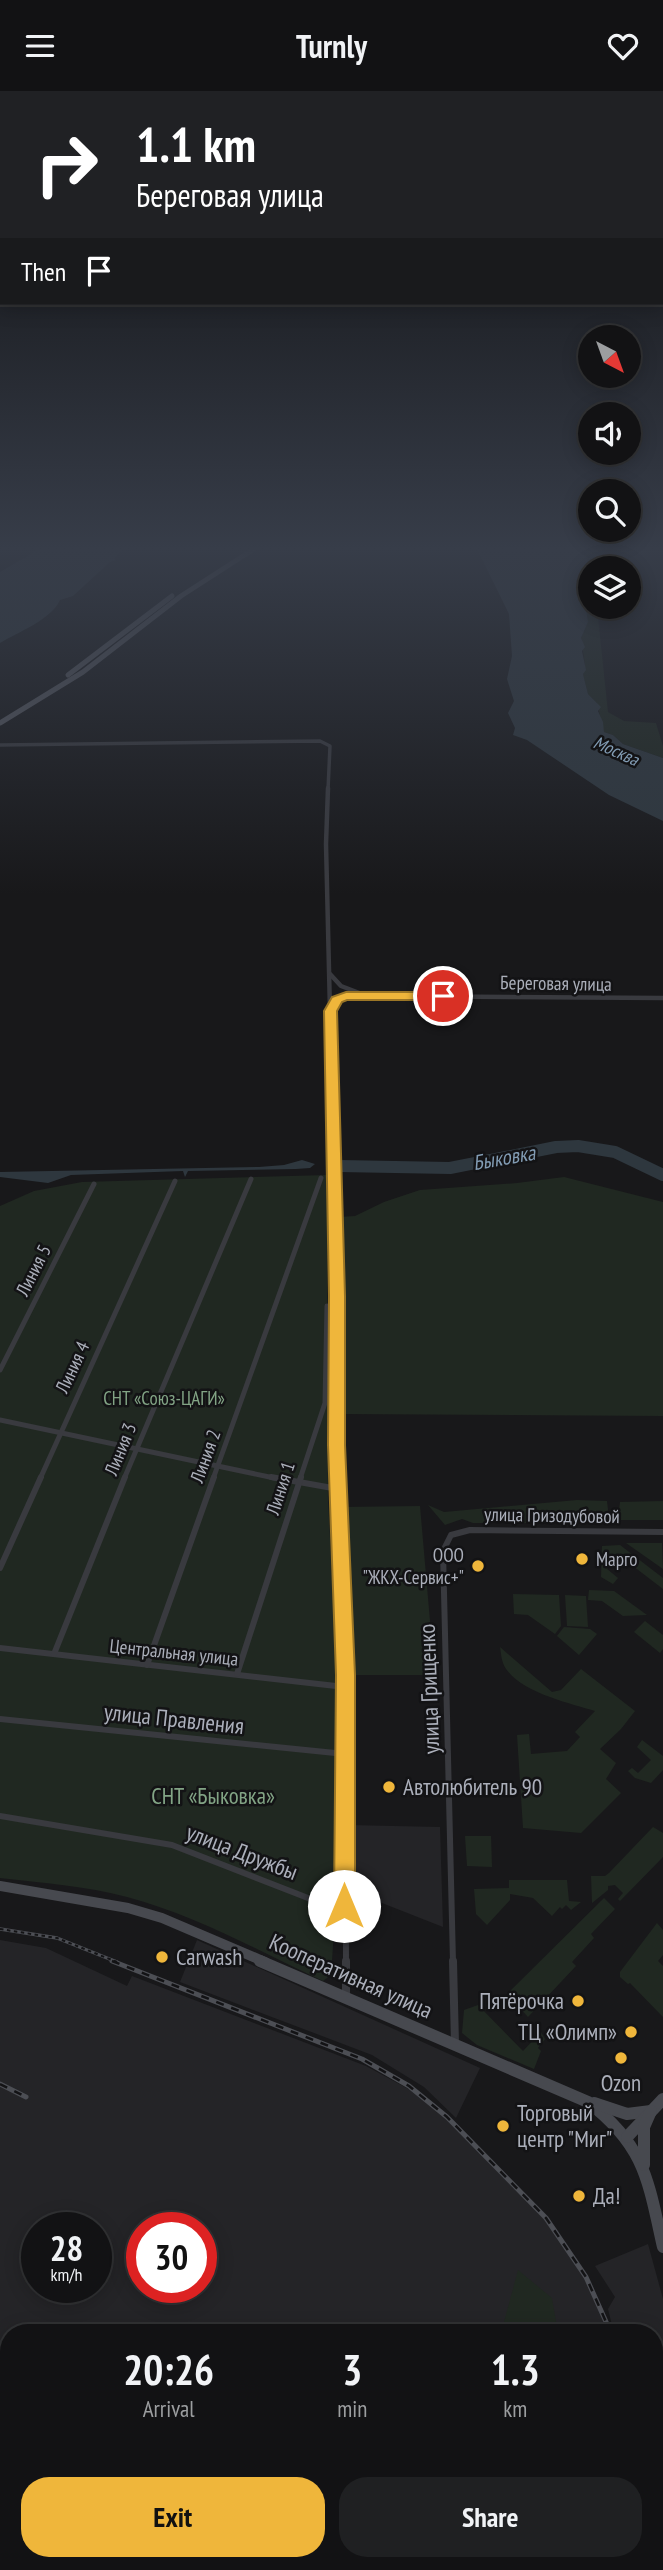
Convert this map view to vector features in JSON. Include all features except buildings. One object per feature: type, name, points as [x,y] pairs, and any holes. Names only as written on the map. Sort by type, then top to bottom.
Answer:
[{"type":"main road","points":[[0,717],[52,686],[83,663]]},
{"type":"main road","points":[[0,723],[95,663]]},
{"type":"main road","name":"Кооперативная улица","points":[[0,1886],[116,1905],[162,1918],[588,2102],[627,2137],[646,2175]]},
{"type":"main road","points":[[627,2137],[663,2099]]},
{"type":"main road","points":[[588,2102],[627,2115],[651,2111]]},
{"type":"main road","points":[[651,2111],[643,2138],[646,2175],[663,2247]]},
{"type":"street","points":[[0,745],[306,740],[320,741],[330,746],[326,844],[338,1489],[345,1687],[346,1998]]},
{"type":"street","points":[[329,971],[341,986],[368,996]]},
{"type":"street","name":"Береговая улица","points":[[331,1011],[334,1002],[339,998],[368,996],[663,998]]},
{"type":"street","name":"Линия 2","points":[[147,1665],[321,1178]]},
{"type":"street","name":"Линия 3","points":[[54,1654],[136,1450],[251,1179]]},
{"type":"street","name":"Линия 4","points":[[0,1568],[175,1181]]},
{"type":"street","name":"Линия 5","points":[[0,1370],[94,1184]]},
{"type":"street","name":"Линия 1","points":[[237,1674],[325,1403],[327,1306]]},
{"type":"street","points":[[0,1420],[136,1450],[338,1489]]},
{"type":"street","name":"улица Гризодубовой","points":[[446,1542],[451,1535],[470,1529],[663,1532]]},
{"type":"street","name":"улица Грищенко","points":[[446,1542],[443,1551],[455,2044]]},
{"type":"street","name":"Центральная улица","points":[[0,1648],[345,1687]]},
{"type":"street","name":"улица Правления","points":[[0,1719],[345,1753]]},
{"type":"street","name":"улица Дружбы","points":[[0,1816],[172,1845],[344,1912]]},
{"type":"shaded area","points":[[348,1825],[440,1827],[443,1927],[349,1890]]},
{"type":"shaded area","points":[[0,1940],[46,1948],[127,1986],[132,1976],[366,2066],[414,2092],[446,2118],[544,2219],[585,2278],[605,2324],[0,2324]]},
{"type":"shaded area","points":[[197,1940],[480,2068],[456,2118],[424,2087],[372,2055],[180,1982]]},
{"type":"shaded area","points":[[648,2244],[663,2299],[663,2324],[612,2324],[608,2309],[615,2297],[595,2266]]},
{"type":"green space","points":[[585,663],[603,663],[608,712],[624,721],[656,723],[663,746],[663,758],[623,744],[613,735],[604,732],[597,703],[588,694],[583,674]]},
{"type":"green space","name":"СНТ «Союз-ЦАГИ»","points":[[327,1175],[328,1497],[337,1681],[336,1902],[331,1975],[323,1981],[227,1934],[177,1913],[127,1897],[64,1885],[0,1878],[0,1206],[34,1191],[82,1182]]},
{"type":"green space","points":[[564,1177],[663,1202],[663,1416],[342,1414],[339,1217],[355,1216],[384,1202],[420,1190]]},
{"type":"green space","points":[[577,1500],[607,1501],[609,1518],[581,1516],[580,1523],[473,1523],[462,1519],[445,1525],[428,1505],[444,1512]]},
{"type":"green space","points":[[663,1501],[663,1520],[618,1520],[620,1502]]},
{"type":"green space","points":[[420,1506],[434,1667],[427,1675],[345,1675],[340,1507]]},
{"type":"green space","points":[[626,1543],[662,1543],[663,1569]]},
{"type":"green space","points":[[620,1545],[663,1578],[663,1589],[620,1556],[607,1569],[618,1578],[613,1584],[601,1577],[602,1546]]},
{"type":"green space","points":[[589,1590],[614,1591],[647,1615],[623,1616],[602,1601],[588,1600]]},
{"type":"green space","points":[[513,1594],[559,1595],[561,1626],[555,1634],[528,1615],[514,1614]]},
{"type":"green space","points":[[565,1595],[586,1596],[588,1627],[567,1626]]},
{"type":"green space","points":[[645,1621],[663,1635],[663,1649],[660,1653],[634,1632]]},
{"type":"green space","points":[[564,1627],[590,1629],[597,1634],[579,1655],[557,1636]]},
{"type":"green space","points":[[500,1647],[552,1692],[561,1690],[581,1669],[635,1711],[600,1749],[616,1763],[606,1779],[621,1793],[581,1833],[523,1828],[517,1735],[529,1734],[531,1754],[567,1751],[580,1737],[575,1732],[595,1711],[543,1695],[518,1681],[503,1663]]},
{"type":"green space","points":[[642,1740],[663,1756],[663,1770],[651,1783],[635,1778],[628,1771],[632,1768],[638,1773],[651,1760],[637,1747]]},
{"type":"green space","points":[[653,1827],[663,1833],[663,1857],[620,1901],[618,1899],[623,1893],[615,1885],[608,1886],[608,1890],[592,1903],[591,1876],[605,1876],[609,1873]]},
{"type":"green space","points":[[465,1836],[491,1836],[492,1867],[467,1866]]},
{"type":"green space","points":[[509,1880],[567,1880],[569,1901],[581,1902],[571,1910],[566,1905],[562,1909],[560,1907],[552,1916],[533,1898],[510,1894],[510,1900],[487,1925],[476,1914],[474,1889],[509,1888]]},
{"type":"green space","points":[[604,1898],[615,1909],[591,1934],[594,1938],[572,1962],[576,1966],[528,2017],[507,1994]]},
{"type":"green space","points":[[657,1923],[663,1930],[663,1955],[658,1961],[663,1966],[663,2017],[630,1983],[620,1977],[620,1972]]},
{"type":"green space","points":[[478,2005],[523,2051],[541,2032],[545,2039],[538,2048],[541,2051],[534,2069],[477,2045],[462,2033],[464,2010]]},
{"type":"green space","points":[[518,2270],[552,2298],[556,2324],[503,2324]]},
{"type":"water","name":"Москва","points":[[511,663],[584,663],[586,670],[583,674],[588,694],[601,707],[598,711],[604,732],[613,735],[623,744],[663,758],[663,821],[609,795],[527,740],[513,735],[515,728],[508,713],[514,701],[507,679]]},
{"type":"water","points":[[302,1160],[315,1164],[310,1168],[296,1169],[188,1171],[185,1177],[183,1171],[71,1175],[48,1183],[0,1177],[0,1172],[259,1167]]},
{"type":"waterway","name":"Быковка","points":[[339,1166],[450,1168],[556,1147],[578,1146],[615,1152],[663,1175]]},
{"type":"railway","points":[[0,1929],[57,1938],[117,1962]]},
{"type":"railway","points":[[112,1961],[362,2059],[409,2086],[447,2117],[546,2218],[586,2277],[607,2324]]},
{"type":"railway","points":[[0,2084],[26,2097]]},
{"type":"place","name":"Марго","points":[[582,1559]]},
{"type":"place","name":"ООО \"ЖКХ-Сервис+\"","points":[[478,1566]]},
{"type":"place","name":"Автолюбитель 90","points":[[389,1787]]},
{"type":"place","name":"Carwash","points":[[162,1957]]},
{"type":"place","name":"Пятёрочка","points":[[578,2001]]},
{"type":"place","name":"ТЦ «Олимп»","points":[[631,2032]]},
{"type":"place","name":"Ozon","points":[[621,2058]]},
{"type":"place","name":"Торговый центр \"Миг\"","points":[[503,2126]]},
{"type":"place","name":"Да!","points":[[579,2196]]},
{"type":"route","points":[[344,1906],[345,1675],[336,1419],[337,1296],[331,1011],[334,1002],[346,996],[443,996]]},
{"type":"park label","name":"СНТ «Быковка»","points":[[213,1796]]}]
